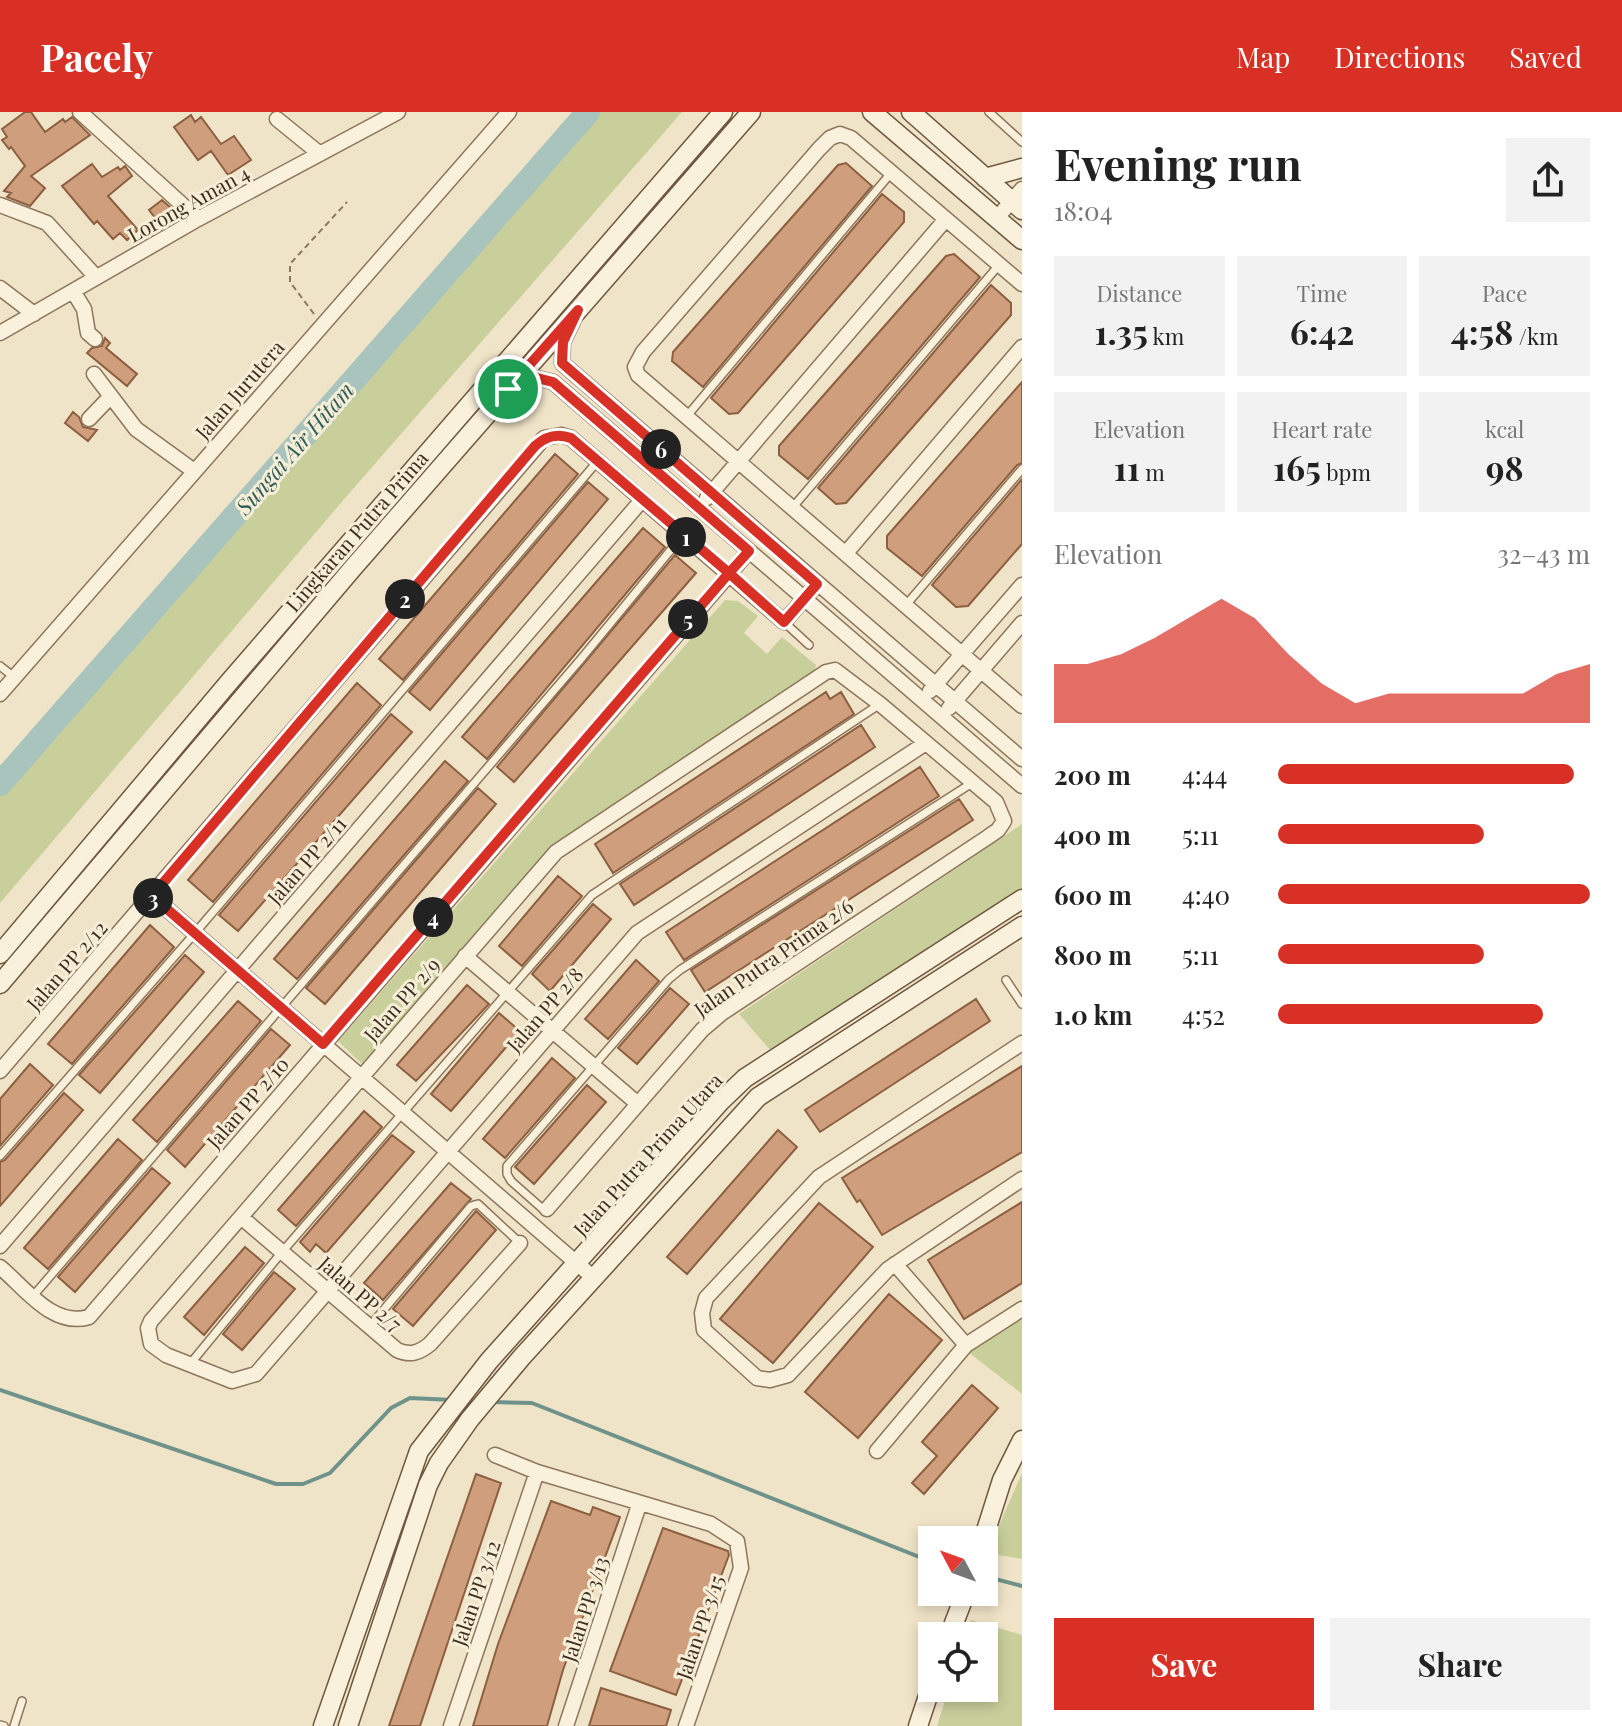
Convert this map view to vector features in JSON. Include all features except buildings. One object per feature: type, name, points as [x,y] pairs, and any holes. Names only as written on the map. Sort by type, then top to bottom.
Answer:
[{"type":"main road","name":"Lingkaran Putra Prima","points":[[0,954],[230,681],[723,112]]},
{"type":"main road","name":"Lingkaran Putra Prima","points":[[0,984],[508,389],[751,112]]},
{"type":"main road","points":[[872,112],[1022,240]]},
{"type":"main road","points":[[911,112],[985,178],[1019,200]]},
{"type":"main road","points":[[985,178],[1022,168]]},
{"type":"main road","name":"Jalan Putra Prima Utara","points":[[323,1726],[419,1451],[489,1361],[720,1102],[745,1078],[1022,899]]},
{"type":"main road","points":[[348,1726],[428,1485],[439,1463],[470,1419],[521,1358],[758,1097],[1022,926]]},
{"type":"main road","points":[[987,1526],[1002,1480],[1022,1440]]},
{"type":"main road","points":[[918,1726],[926,1702]]},
{"type":"street","points":[[80,112],[198,219]]},
{"type":"street","name":"Lorong Aman 4","points":[[0,333],[198,219],[398,112]]},
{"type":"street","name":"Jalan Jurutera","points":[[0,694],[509,112]]},
{"type":"street","points":[[277,119],[320,154]]},
{"type":"street","points":[[1022,284],[851,138],[840,134],[830,138],[643,352],[635,367],[638,375],[1022,706]]},
{"type":"street","points":[[996,219],[1019,200]]},
{"type":"street","points":[[0,205],[47,223],[96,277]]},
{"type":"street","points":[[699,508],[946,219]]},
{"type":"street","points":[[0,288],[34,314]]},
{"type":"street","points":[[73,291],[84,309],[88,333],[95,339]]},
{"type":"street","points":[[578,310],[563,342],[562,363],[1022,759]]},
{"type":"street","points":[[846,553],[1022,347]]},
{"type":"street","points":[[94,374],[136,429],[194,471]]},
{"type":"street","points":[[508,389],[537,378],[553,382],[1022,786]]},
{"type":"street","points":[[89,419],[111,396]]},
{"type":"street","name":"Jalan PP 2/12","points":[[0,1071],[535,446],[544,438],[561,435],[571,438],[597,462]]},
{"type":"street","points":[[597,462],[784,622],[817,584]]},
{"type":"street","name":"Jalan PP 2/11","points":[[0,1246],[642,500]]},
{"type":"street","name":"Jalan PP 2/10","points":[[33,1296],[62,1318],[89,1317],[749,551]]},
{"type":"street","points":[[922,700],[1022,585]]},
{"type":"street","points":[[941,716],[1022,623]]},
{"type":"street","name":"Jalan PP 2/9","points":[[190,1364],[166,1355],[151,1344],[148,1328],[151,1321],[565,844],[826,672],[835,670],[880,704]]},
{"type":"street","points":[[880,704],[972,783]]},
{"type":"street","name":"Jalan PP 2/8","points":[[190,1364],[232,1381],[256,1374],[637,933],[926,743]]},
{"type":"street","name":"Jalan Putra Prima 2/6","points":[[547,1209],[702,1030],[722,1013],[998,830],[1004,821],[996,802],[972,783]]},
{"type":"street","points":[[152,896],[595,1279]]},
{"type":"street","points":[[465,956],[638,1104]]},
{"type":"street","points":[[1022,1043],[819,1177],[706,1298],[702,1313],[704,1330],[757,1378],[770,1380],[788,1375],[895,1264],[1022,1179]]},
{"type":"street","name":"Jalan PP 2/7","points":[[241,1217],[397,1350],[407,1354],[421,1351],[430,1344],[520,1243]]},
{"type":"street","points":[[895,1264],[966,1345]]},
{"type":"street","points":[[0,1267],[33,1296]]},
{"type":"street","points":[[877,1451],[966,1345],[1022,1309]]},
{"type":"street","points":[[495,1455],[639,1505]]},
{"type":"street","name":"Jalan PP 3/12","points":[[451,1726],[537,1472]]},
{"type":"street","name":"Jalan PP 3/15","points":[[639,1505],[711,1524],[737,1541],[741,1568],[686,1726]]},
{"type":"street","name":"Jalan PP 3/13","points":[[566,1726],[639,1505]]},
{"type":"lane","points":[[989,112],[1022,142]]},
{"type":"lane","points":[[687,416],[891,173]]},
{"type":"lane","points":[[793,507],[1000,265]]},
{"type":"lane","points":[[0,1156],[195,933],[597,462]]},
{"type":"lane","points":[[906,605],[1022,469]]},
{"type":"lane","points":[[33,1296],[581,659],[683,535]]},
{"type":"lane","points":[[784,622],[809,645]]},
{"type":"lane","points":[[0,666],[14,677]]},
{"type":"lane","points":[[190,1364],[402,1112],[592,895],[880,704]]},
{"type":"lane","points":[[547,1209],[545,1211],[511,1181],[507,1166],[680,970],[972,783]]},
{"type":"lane","points":[[1006,980],[1022,1004]]},
{"type":"lane","points":[[370,1326],[471,1206],[478,1204],[520,1243]]},
{"type":"lane","points":[[14,1726],[22,1701]]},
{"type":"path","points":[[321,325],[290,282],[290,264],[347,202]]},
{"type":"green space","points":[[576,112],[682,112],[346,497],[0,903],[0,781]]},
{"type":"green space","points":[[725,600],[738,601],[758,616],[744,633],[767,654],[782,637],[816,665],[814,674],[560,841],[363,1065],[338,1041]]},
{"type":"green space","points":[[1022,824],[1022,893],[771,1051],[739,1014]]},
{"type":"green space","points":[[1022,1315],[1022,1394],[967,1351]]},
{"type":"green space","points":[[1022,1473],[1022,1559],[998,1555],[998,1528]]},
{"type":"green space","points":[[998,1628],[1022,1635],[1022,1726],[937,1726],[945,1702],[998,1702]]},
{"type":"waterway","name":"Sungai Air Hitam","points":[[0,784],[588,112]]},
{"type":"waterway","points":[[0,1390],[276,1484],[303,1484],[330,1473],[391,1408],[410,1398],[452,1400]]},
{"type":"waterway","points":[[493,1402],[532,1403],[918,1556]]},
{"type":"waterway","points":[[998,1580],[1022,1586]]},
{"type":"route","points":[[508,389],[537,378],[553,382],[749,551],[729,573],[571,438],[552,436],[535,446],[152,896],[323,1044],[729,573],[784,622],[817,584],[562,363],[563,342],[578,310],[508,389]]}]
